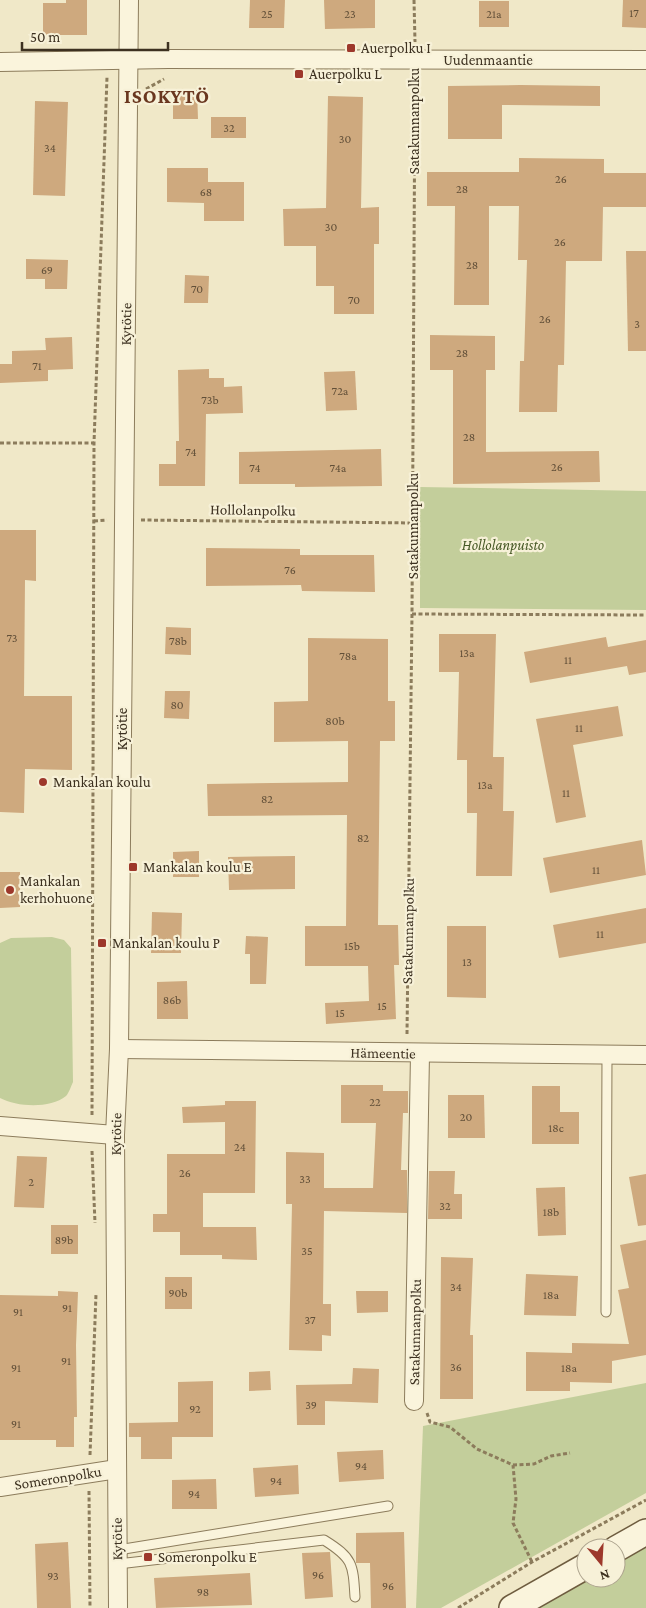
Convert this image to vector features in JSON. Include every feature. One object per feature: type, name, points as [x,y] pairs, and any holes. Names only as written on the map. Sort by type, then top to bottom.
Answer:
[{"type":"street","name":"Kytötie","points":[[118,1608],[115,1135],[119,1049],[130,0]]},
{"type":"street","name":"Uudenmaantie","points":[[0,62],[129,59],[646,60]]},
{"type":"street","name":"Hämeentie","points":[[119,1049],[646,1055]]},
{"type":"street","name":"Satakunnanpolku","points":[[413,1053],[414,1401]]},
{"type":"street","points":[[0,1126],[115,1135]]},
{"type":"street","name":"Someronpolku","points":[[0,1486],[117,1469]]},
{"type":"street","points":[[626,1543],[646,1532]]},
{"type":"street","points":[[512,1608],[576,1572]]},
{"type":"lane","points":[[606,1312],[607,1055]]},
{"type":"lane","points":[[118,1557],[388,1506]]},
{"type":"lane","points":[[118,1557],[324,1540],[338,1548],[353,1565],[355,1597]]},
{"type":"path","name":"Satakunnanpolku","points":[[413,1053],[414,0]]},
{"type":"path","points":[[95,1224],[92,1134],[94,443],[107,61]]},
{"type":"path","points":[[0,443],[94,443]]},
{"type":"path","name":"Hollolanpolku","points":[[94,521],[124,519],[413,523]]},
{"type":"path","points":[[412,614],[646,615]]},
{"type":"path","points":[[90,1608],[89,1473],[96,1290]]},
{"type":"path","points":[[414,1401],[425,1410],[430,1422],[450,1427],[477,1449],[513,1465],[534,1464],[551,1456],[570,1453]]},
{"type":"path","points":[[513,1465],[516,1499],[513,1523],[532,1562]]},
{"type":"path","points":[[458,1608],[532,1562],[646,1500]]},
{"type":"green space","name":"Hollolanpuisto","points":[[420,487],[646,491],[646,610],[420,608]]},
{"type":"green space","points":[[52,937],[64,940],[71,948],[73,1082],[67,1095],[59,1100],[43,1105],[24,1105],[0,1098],[0,943],[11,938]]},
{"type":"green space","points":[[646,1383],[646,1493],[441,1608],[416,1608],[423,1426]]},
{"type":"green space","points":[[646,1532],[646,1608],[512,1608],[576,1582],[576,1588],[626,1588],[626,1543]]},
{"type":"building","points":[[66,0],[87,0],[87,35],[43,35],[43,3],[66,3]]},
{"type":"building","points":[[250,0],[285,0],[284,28],[249,28]]},
{"type":"building","points":[[324,0],[375,0],[375,28],[325,29]]},
{"type":"building","points":[[623,0],[646,0],[646,28],[622,27]]},
{"type":"building","points":[[479,1],[509,1],[509,27],[479,27]]},
{"type":"building","points":[[448,86],[600,86],[600,106],[502,105],[502,139],[448,139]]},
{"type":"building","points":[[173,90],[197,90],[198,119],[173,119]]},
{"type":"building","points":[[328,96],[363,97],[361,208],[379,207],[379,244],[374,244],[374,314],[334,314],[334,286],[316,286],[316,246],[284,246],[283,209],[326,208]]},
{"type":"building","points":[[35,101],[68,102],[65,196],[33,195]]},
{"type":"building","points":[[211,117],[246,117],[246,138],[211,138]]},
{"type":"building","points":[[519,158],[604,159],[604,173],[646,173],[646,207],[603,207],[602,261],[566,261],[564,365],[558,365],[557,412],[519,412],[520,361],[524,361],[527,260],[518,260],[519,206],[489,206],[489,305],[454,305],[455,206],[427,206],[427,172],[519,172]]},
{"type":"building","points":[[167,168],[208,168],[208,182],[244,182],[244,221],[204,221],[204,203],[167,202]]},
{"type":"building","points":[[626,251],[646,251],[646,351],[628,351]]},
{"type":"building","points":[[26,259],[68,260],[67,289],[45,289],[45,279],[26,279]]},
{"type":"building","points":[[185,275],[209,276],[208,303],[184,303]]},
{"type":"building","points":[[430,335],[495,336],[495,370],[486,370],[486,452],[599,451],[600,482],[453,484],[453,370],[430,370]]},
{"type":"building","points":[[72,337],[73,369],[48,370],[48,381],[0,383],[0,364],[12,364],[12,351],[46,350],[45,338]]},
{"type":"building","points":[[209,369],[209,378],[224,378],[224,387],[242,386],[243,413],[206,414],[205,486],[159,486],[159,464],[176,464],[176,441],[179,441],[178,370]]},
{"type":"building","points":[[355,371],[357,410],[326,411],[324,372]]},
{"type":"building","points":[[381,449],[382,486],[295,487],[295,484],[239,484],[239,452]]},
{"type":"building","points":[[0,530],[36,530],[36,581],[25,580],[24,696],[72,696],[72,770],[25,769],[24,813],[0,812]]},
{"type":"building","points":[[206,548],[300,549],[300,555],[374,555],[375,592],[302,591],[301,585],[206,586]]},
{"type":"building","points":[[166,627],[191,628],[191,655],[165,654]]},
{"type":"building","points":[[439,634],[496,634],[493,757],[504,757],[503,811],[514,811],[512,876],[476,876],[477,813],[467,813],[467,760],[457,760],[459,672],[439,672]]},
{"type":"building","points":[[606,637],[608,647],[646,640],[646,672],[629,675],[627,666],[530,683],[524,652]]},
{"type":"building","points":[[308,638],[388,639],[388,701],[395,701],[395,741],[380,741],[378,925],[398,925],[399,965],[394,965],[396,1019],[326,1024],[325,1003],[369,1001],[368,966],[305,966],[305,926],[346,926],[347,815],[208,816],[207,784],[348,782],[348,741],[274,742],[274,702],[308,701]]},
{"type":"building","points":[[165,691],[190,691],[189,719],[164,718]]},
{"type":"building","points":[[618,706],[623,736],[573,745],[586,817],[556,823],[536,719]]},
{"type":"building","points":[[642,840],[646,875],[550,893],[543,858]]},
{"type":"building","points":[[199,851],[199,877],[173,877],[173,852]]},
{"type":"building","points":[[295,856],[295,889],[229,890],[228,857]]},
{"type":"building","name":"Mankalan kerhohuone","points":[[0,872],[20,872],[20,907],[0,908]]},
{"type":"building","points":[[646,908],[646,943],[559,958],[553,925]]},
{"type":"building","points":[[152,912],[182,913],[181,953],[151,953]]},
{"type":"building","points":[[447,926],[486,926],[486,998],[447,997]]},
{"type":"building","points":[[246,936],[268,937],[266,984],[250,984],[250,954],[245,954]]},
{"type":"building","points":[[187,981],[188,1019],[157,1019],[157,982]]},
{"type":"building","points":[[341,1085],[383,1085],[383,1091],[408,1091],[408,1113],[403,1113],[401,1170],[407,1170],[407,1213],[324,1211],[323,1304],[331,1304],[331,1336],[322,1335],[322,1351],[289,1350],[292,1204],[286,1204],[286,1152],[324,1153],[324,1188],[373,1188],[376,1123],[341,1123]]},
{"type":"building","points":[[532,1086],[560,1086],[560,1112],[579,1112],[579,1144],[532,1144]]},
{"type":"building","points":[[448,1095],[484,1095],[485,1138],[448,1138]]},
{"type":"building","points":[[225,1101],[256,1101],[255,1193],[203,1193],[203,1227],[256,1227],[257,1260],[222,1259],[222,1255],[180,1255],[180,1232],[153,1232],[153,1214],[167,1214],[167,1154],[225,1154],[225,1122],[183,1123],[182,1107],[225,1105]]},
{"type":"building","points":[[17,1156],[47,1157],[44,1208],[14,1207]]},
{"type":"building","points":[[429,1171],[455,1171],[454,1194],[462,1194],[462,1219],[428,1219]]},
{"type":"building","points":[[646,1174],[646,1225],[638,1226],[629,1177]]},
{"type":"building","points":[[565,1187],[566,1235],[538,1236],[536,1188]]},
{"type":"building","points":[[51,1225],[78,1225],[78,1254],[51,1254]]},
{"type":"building","points":[[646,1240],[646,1355],[612,1361],[612,1383],[570,1382],[570,1391],[526,1391],[526,1352],[572,1353],[572,1343],[629,1344],[618,1290],[629,1288],[620,1245]]},
{"type":"building","points":[[441,1257],[473,1258],[470,1335],[473,1335],[473,1399],[440,1399]]},
{"type":"building","points":[[526,1274],[578,1276],[576,1316],[524,1315]]},
{"type":"building","points":[[165,1277],[192,1277],[192,1309],[165,1309]]},
{"type":"building","points":[[58,1291],[78,1292],[76,1345],[77,1417],[74,1417],[74,1447],[56,1447],[56,1440],[0,1440],[0,1295],[58,1296]]},
{"type":"building","points":[[356,1291],[388,1291],[388,1312],[357,1313]]},
{"type":"building","points":[[353,1368],[379,1369],[378,1403],[325,1401],[325,1425],[297,1425],[296,1385],[352,1384]]},
{"type":"building","points":[[270,1371],[271,1390],[249,1391],[249,1372]]},
{"type":"building","points":[[213,1381],[213,1437],[172,1437],[172,1459],[141,1459],[141,1437],[129,1437],[129,1423],[178,1422],[178,1382]]},
{"type":"building","points":[[383,1450],[384,1479],[339,1482],[337,1452]]},
{"type":"building","points":[[298,1465],[299,1494],[255,1497],[253,1468]]},
{"type":"building","points":[[216,1479],[217,1509],[172,1509],[172,1480]]},
{"type":"building","points":[[404,1532],[406,1608],[371,1608],[370,1563],[356,1563],[356,1533]]},
{"type":"building","points":[[68,1542],[71,1608],[37,1608],[35,1544]]},
{"type":"building","points":[[330,1552],[333,1597],[305,1599],[302,1553]]},
{"type":"building","points":[[250,1573],[252,1605],[156,1608],[154,1578]]},
{"type":"place","name":"Auerpolku I","points":[[351,48]]},
{"type":"place","name":"Auerpolku L","points":[[299,74]]},
{"type":"place","name":"Mankalan koulu","points":[[43,782]]},
{"type":"place","name":"Mankalan koulu E","points":[[133,867]]},
{"type":"place","name":"Mankalan kerhohuone","points":[[10,890]]},
{"type":"place","name":"Mankalan koulu P","points":[[102,943]]},
{"type":"place","name":"Someronpolku E","points":[[148,1557]]},
{"type":"district","name":"ISOKYTÖ","points":[[167,96]]}]
